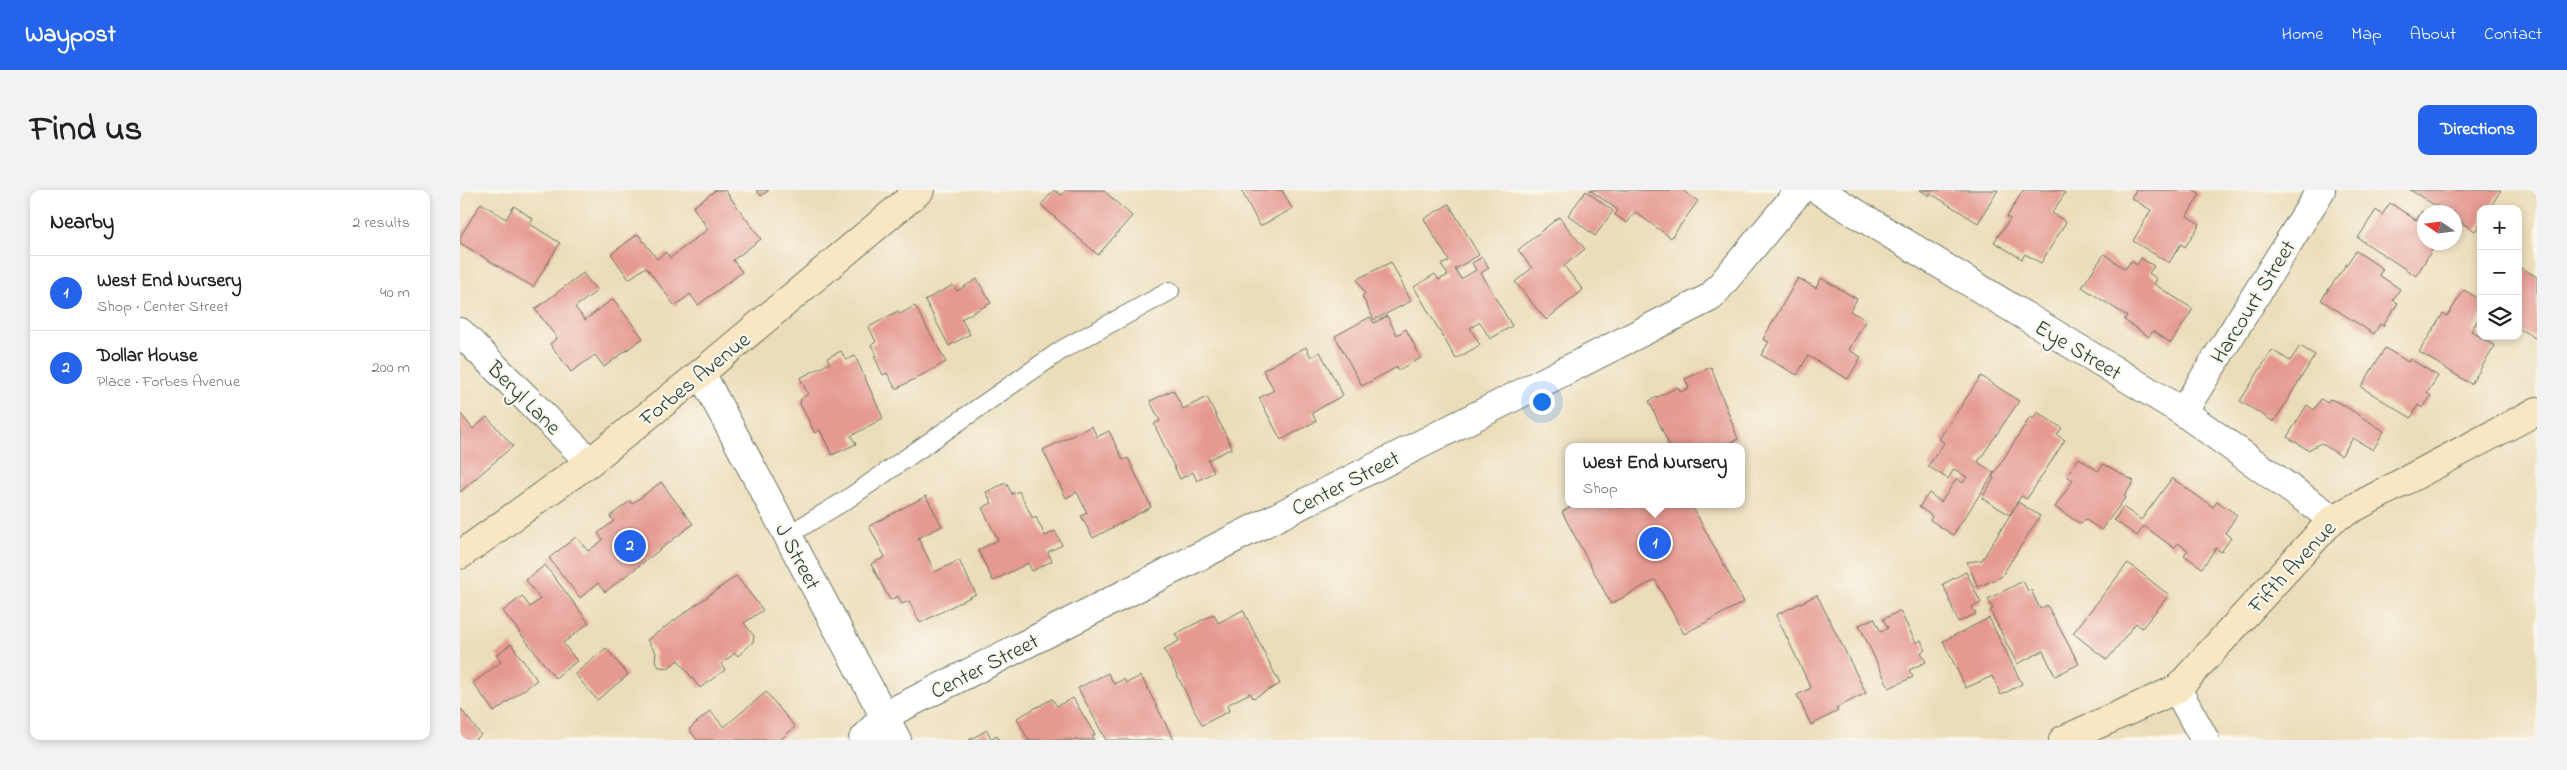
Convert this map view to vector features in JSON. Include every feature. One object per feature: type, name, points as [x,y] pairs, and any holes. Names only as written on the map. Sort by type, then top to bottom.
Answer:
[{"type":"street","name":"Forbes Avenue","points":[[460,555],[590,462],[701,373],[920,190]]},
{"type":"street","name":"Center Street","points":[[862,740],[884,716],[1711,297],[1800,190]]},
{"type":"street","name":"Eye Street","points":[[1818,190],[2183,412],[2333,519]]},
{"type":"street","name":"Harcourt Street","points":[[2183,412],[2320,190]]},
{"type":"street","name":"Beryl Lane","points":[[460,332],[590,462]]},
{"type":"street","name":"J Street","points":[[701,373],[897,740]]},
{"type":"street","name":"Fifth Avenue","points":[[2062,740],[2177,689],[2333,519],[2537,411]]},
{"type":"street","points":[[2177,689],[2205,740]]},
{"type":"lane","points":[[788,535],[846,500],[1064,349],[1170,291]]},
{"type":"building","points":[[716,190],[725,190],[761,239],[733,260],[742,272],[698,305],[690,294],[675,306],[646,267],[629,279],[611,254],[638,234],[657,259],[666,252],[670,258],[708,229],[693,207]]},
{"type":"building","points":[[756,190],[769,190],[761,196]]},
{"type":"building","points":[[1054,190],[1062,195],[1066,190],[1103,190],[1132,216],[1098,255],[1041,205]]},
{"type":"building","points":[[1241,190],[1282,190],[1292,209],[1260,226]]},
{"type":"building","points":[[1590,190],[1682,190],[1698,201],[1671,238],[1635,212],[1627,223],[1615,215],[1618,210]]},
{"type":"building","points":[[1920,190],[1998,190],[1978,223],[1930,193],[1929,196]]},
{"type":"building","points":[[2023,190],[2060,190],[2065,193],[2052,213],[2066,222],[2041,263],[2025,254],[2022,259],[1994,242],[2010,219],[2007,217]]},
{"type":"building","points":[[2136,190],[2194,190],[2200,194],[2187,216],[2200,224],[2185,247],[2181,244],[2169,263],[2133,241],[2151,210],[2131,198]]},
{"type":"building","points":[[2410,190],[2501,190],[2492,205],[2477,205],[2477,228],[2475,231],[2462,223],[2462,205],[2435,205]]},
{"type":"building","points":[[1586,191],[1613,211],[1595,236],[1568,215]]},
{"type":"building","points":[[481,203],[506,219],[514,206],[533,219],[530,224],[560,243],[533,287],[460,243],[460,237]]},
{"type":"building","points":[[2390,203],[2416,220],[2417,218],[2417,250],[2432,250],[2416,276],[2358,238],[2376,210],[2382,215]]},
{"type":"building","points":[[1449,204],[1479,255],[1455,269],[1461,279],[1476,270],[1472,263],[1482,257],[1489,268],[1481,273],[1512,326],[1490,339],[1480,322],[1470,328],[1480,345],[1456,359],[1414,287],[1435,274],[1439,280],[1448,275],[1441,265],[1449,261],[1424,219]]},
{"type":"building","points":[[1559,217],[1585,249],[1564,266],[1583,290],[1546,320],[1515,282],[1532,268],[1518,250]]},
{"type":"building","points":[[2356,251],[2383,269],[2379,275],[2400,289],[2393,300],[2398,303],[2383,326],[2380,324],[2374,334],[2321,300]]},
{"type":"building","points":[[2104,254],[2125,269],[2131,261],[2137,265],[2141,258],[2154,266],[2149,273],[2157,279],[2154,284],[2193,309],[2171,343],[2153,331],[2149,337],[2124,320],[2127,316],[2082,287]]},
{"type":"building","points":[[1391,262],[1411,301],[1374,320],[1362,296],[1365,294],[1357,279]]},
{"type":"building","points":[[2522,268],[2537,277],[2537,339],[2522,330]]},
{"type":"building","points":[[583,273],[597,291],[575,307],[585,320],[613,299],[643,338],[604,367],[595,355],[571,372],[550,344],[557,338],[535,309]]},
{"type":"building","points":[[1798,278],[1816,288],[1821,278],[1857,299],[1850,311],[1866,320],[1849,350],[1861,357],[1848,379],[1808,356],[1797,375],[1761,355],[1769,342],[1763,339]]},
{"type":"building","points":[[977,279],[991,303],[961,319],[970,334],[949,346],[925,300],[953,285],[957,291]]},
{"type":"building","points":[[2464,290],[2477,298],[2477,321],[2471,331],[2477,335],[2477,340],[2485,340],[2495,346],[2471,384],[2419,352],[2443,314],[2447,316]]},
{"type":"building","points":[[915,306],[946,362],[896,389],[887,373],[883,375],[874,356],[877,355],[871,345],[876,342],[869,327],[898,311],[900,314]]},
{"type":"building","points":[[1387,316],[1397,335],[1406,329],[1421,358],[1398,370],[1397,367],[1362,386],[1335,336],[1370,317],[1374,323]]},
{"type":"building","points":[[2300,346],[2315,355],[2274,422],[2240,401],[2272,350],[2290,361]]},
{"type":"building","points":[[1306,347],[1311,357],[1320,352],[1343,395],[1312,413],[1316,421],[1281,440],[1259,398],[1274,390],[1263,370]]},
{"type":"building","points":[[2385,348],[2408,362],[2410,359],[2438,376],[2427,393],[2431,396],[2423,408],[2418,405],[2411,418],[2361,387]]},
{"type":"building","points":[[841,351],[846,360],[855,356],[883,418],[851,436],[856,444],[832,455],[820,430],[815,433],[800,404],[801,399],[808,394],[800,378],[830,363],[827,358]]},
{"type":"building","points":[[1711,367],[1738,439],[1730,443],[1668,443],[1649,401],[1678,387],[1680,392],[1689,388],[1685,379]]},
{"type":"building","points":[[1981,376],[2019,401],[1978,462],[1994,473],[1953,535],[1930,520],[1932,516],[1919,507],[1929,493],[1941,502],[1957,478],[1963,483],[1967,477],[1954,469],[1948,479],[1928,466],[1944,443],[1939,439]]},
{"type":"building","points":[[1173,390],[1183,409],[1207,397],[1232,448],[1208,460],[1214,472],[1197,481],[1193,472],[1180,479],[1154,424],[1160,421],[1150,401]]},
{"type":"building","points":[[2321,399],[2327,403],[2330,399],[2340,403],[2384,431],[2373,450],[2353,438],[2341,456],[2321,443],[2308,450],[2287,437],[2307,405],[2314,410]]},
{"type":"building","points":[[2037,412],[2062,428],[2057,435],[2065,440],[2027,499],[2021,496],[2010,515],[1982,498],[1994,478],[1992,477],[2030,417],[2033,419]]},
{"type":"building","points":[[460,413],[473,429],[487,417],[513,446],[460,492]]},
{"type":"building","points":[[1092,426],[1097,437],[1109,431],[1123,460],[1128,458],[1151,507],[1093,538],[1081,516],[1087,513],[1077,492],[1066,498],[1043,450]]},
{"type":"building","points":[[2079,458],[2098,471],[2104,464],[2134,481],[2124,496],[2126,497],[2101,530],[2085,519],[2081,524],[2055,507],[2073,480],[2067,476]]},
{"type":"building","points":[[2172,478],[2213,507],[2217,501],[2237,515],[2225,533],[2231,538],[2221,552],[2216,548],[2202,568],[2184,555],[2188,550],[2178,543],[2174,548],[2144,526],[2137,536],[2114,520],[2123,507],[2141,520]]},
{"type":"building","points":[[661,482],[693,524],[605,592],[598,583],[580,598],[549,558],[576,537],[588,551],[603,540],[598,533],[614,521],[610,516],[630,501],[632,504]]},
{"type":"building","points":[[1006,483],[1012,494],[1019,491],[1033,519],[1036,517],[1045,536],[1055,531],[1062,545],[1048,552],[1052,561],[1032,571],[1028,563],[993,581],[978,550],[998,540],[982,508],[992,503],[986,492]]},
{"type":"building","points":[[926,496],[942,526],[918,538],[935,572],[959,560],[976,594],[920,623],[909,601],[902,604],[898,596],[890,600],[871,564],[885,557],[869,526]]},
{"type":"building","points":[[2018,502],[2040,516],[2001,577],[1978,587],[1967,562],[1982,560]]},
{"type":"building","points":[[1568,508],[1693,508],[1744,602],[1684,634],[1655,580],[1611,604],[1562,512]]},
{"type":"building","points":[[2128,563],[2169,595],[2142,628],[2136,623],[2107,660],[2073,633]]},
{"type":"building","points":[[545,565],[589,623],[563,643],[577,661],[555,678],[503,611],[522,596],[530,607],[540,599],[526,580]]},
{"type":"building","points":[[1966,572],[1981,603],[1972,607],[1976,614],[1958,622],[1943,584]]},
{"type":"building","points":[[736,576],[763,610],[744,623],[754,636],[753,642],[738,656],[735,653],[721,664],[725,670],[700,688],[678,660],[668,668],[659,667],[655,660],[656,653],[647,640]]},
{"type":"building","points":[[2023,581],[2028,591],[2031,590],[2040,609],[2047,605],[2079,664],[2055,676],[2043,651],[2017,664],[1990,610],[1993,609],[1988,599]]},
{"type":"building","points":[[1817,595],[1866,693],[1836,708],[1838,711],[1811,725],[1797,695],[1811,688],[1776,615]]},
{"type":"building","points":[[1243,610],[1280,684],[1253,698],[1250,693],[1227,705],[1229,711],[1202,725],[1164,649],[1179,641],[1175,634],[1214,614],[1218,623]]},
{"type":"building","points":[[1900,611],[1916,643],[1921,640],[1925,650],[1921,652],[1926,662],[1909,670],[1913,677],[1889,688],[1859,625],[1874,618],[1881,632],[1888,628],[1883,619]]},
{"type":"building","points":[[1989,618],[2022,684],[2001,695],[1992,676],[1966,688],[1943,641]]},
{"type":"building","points":[[511,644],[537,680],[494,712],[473,683],[501,662],[496,655]]},
{"type":"building","points":[[606,648],[628,675],[597,700],[575,674]]},
{"type":"building","points":[[1108,673],[1114,684],[1124,679],[1126,683],[1141,676],[1174,740],[1106,740],[1078,688]]},
{"type":"building","points":[[766,692],[795,727],[780,740],[697,740],[689,729],[710,711],[724,727]]},
{"type":"building","points":[[1073,698],[1095,735],[1092,736],[1094,740],[1028,740],[1017,718],[1052,699],[1057,706]]},
{"type":"building","points":[[460,708],[481,735],[474,740],[460,740]]},
{"type":"building","points":[[987,730],[991,739],[997,736],[999,740],[969,740]]},
{"type":"place","name":"West End Nursery","points":[[1655,543]]},
{"type":"place","name":"Dollar House","points":[[630,546]]}]
